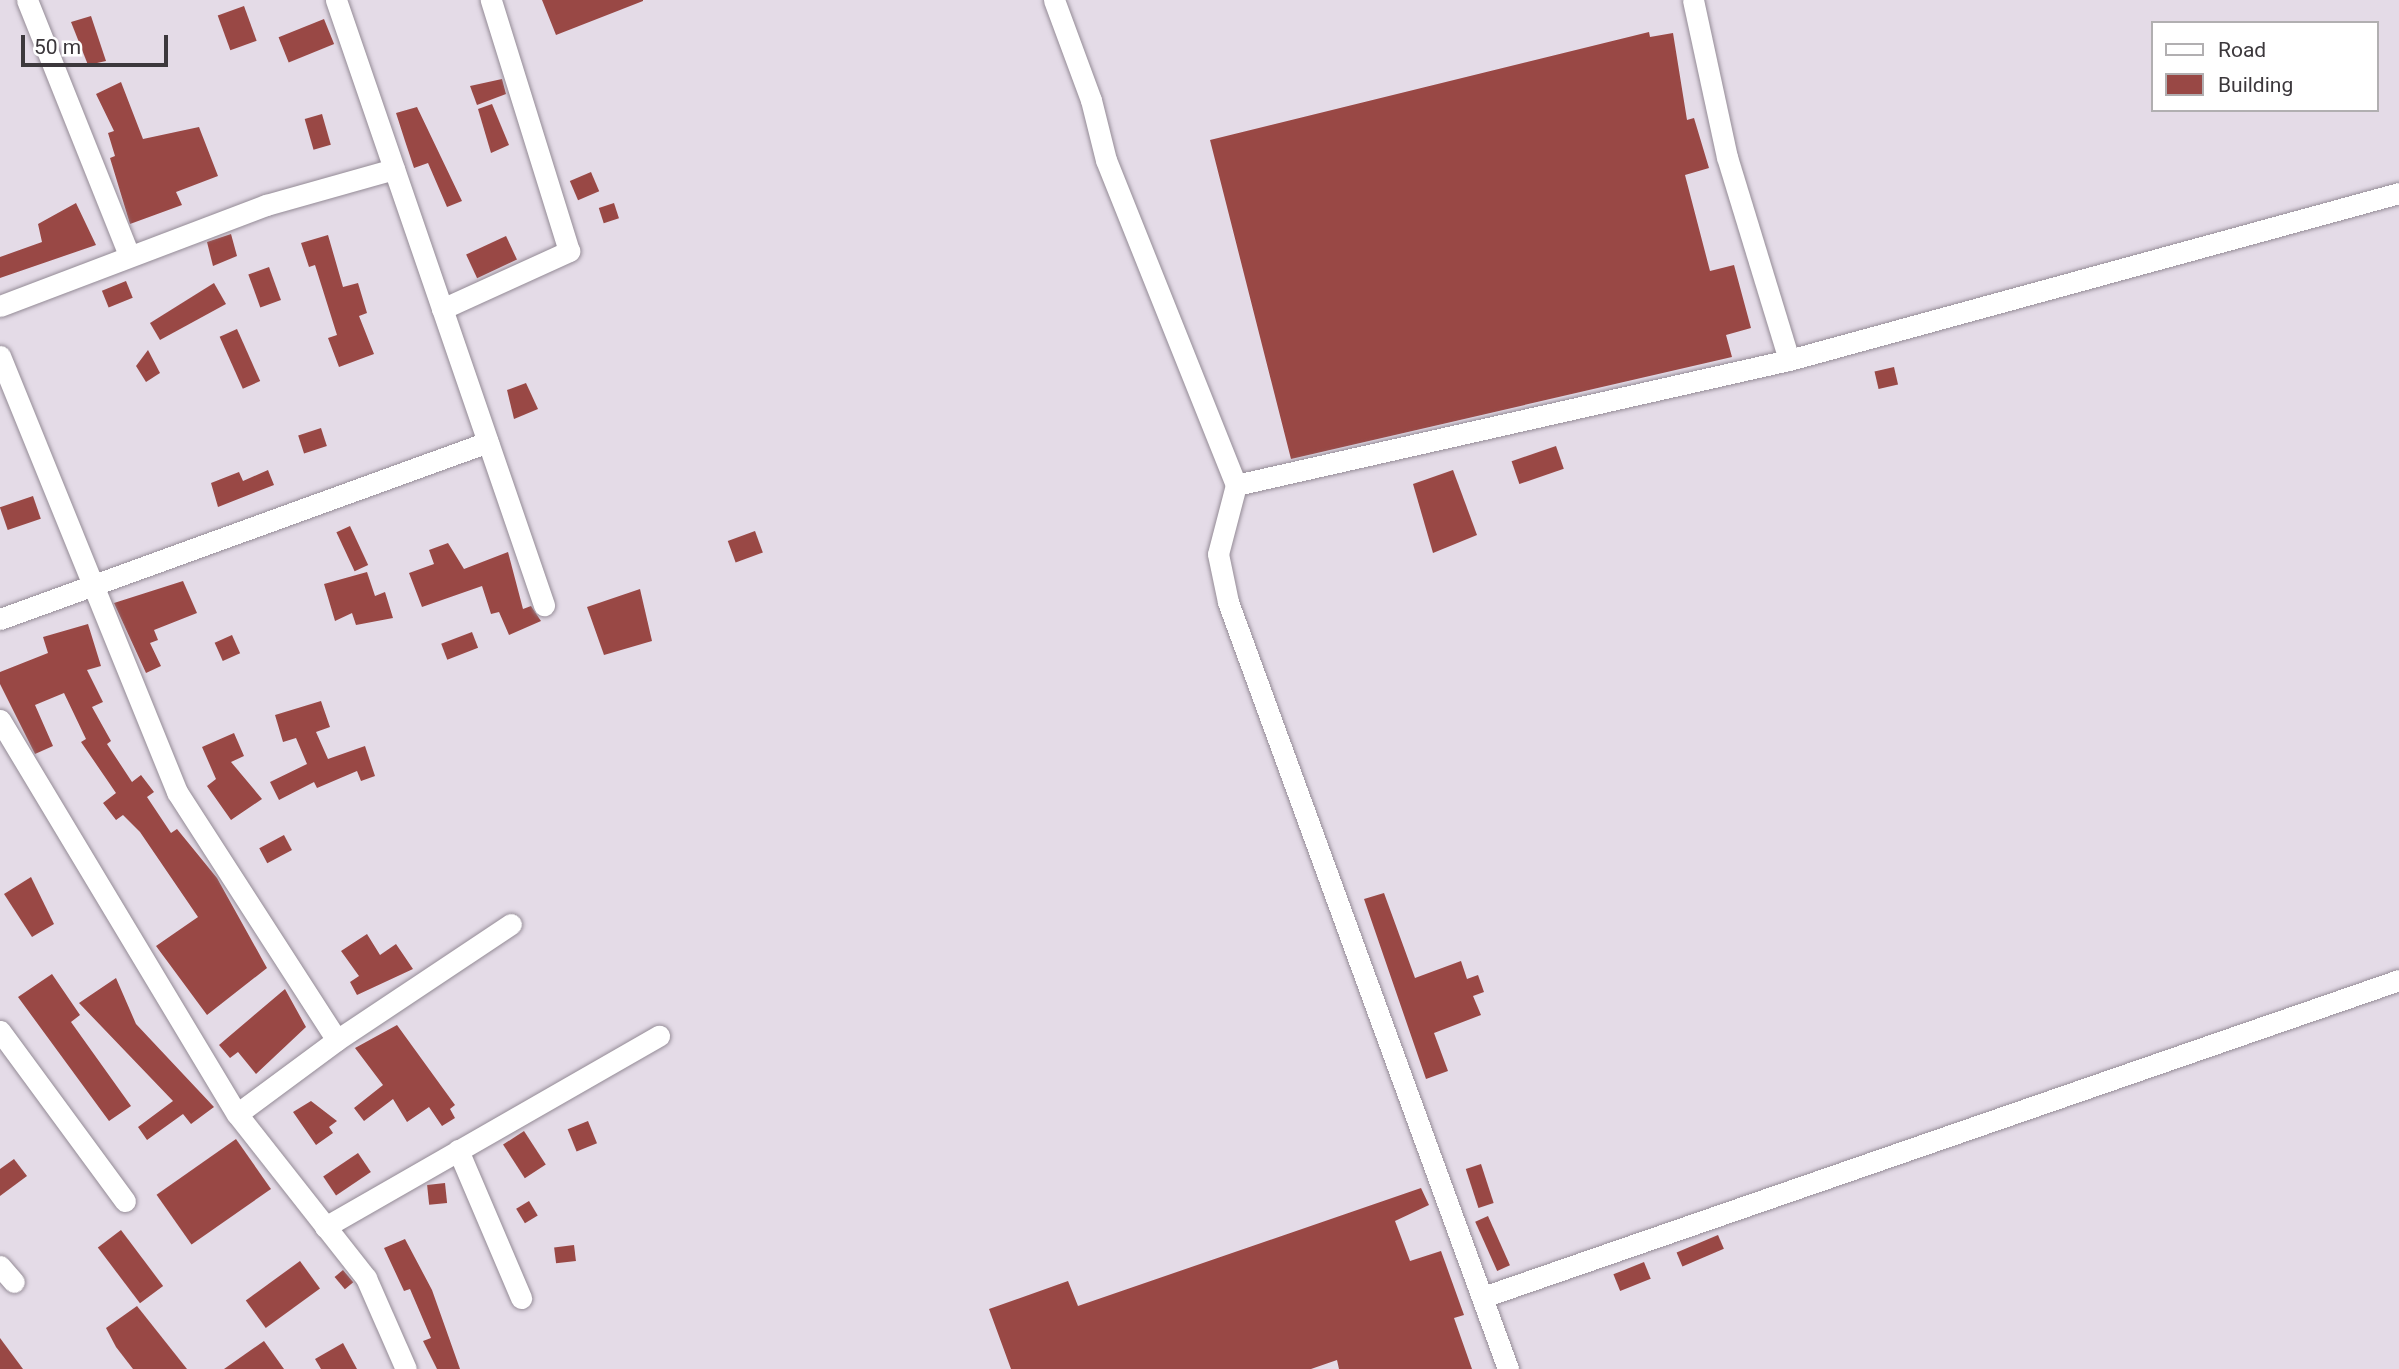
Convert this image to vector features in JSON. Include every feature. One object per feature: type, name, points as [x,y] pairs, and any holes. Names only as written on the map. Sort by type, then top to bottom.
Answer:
[{"type":"street","points":[[27,0],[128,253]]},
{"type":"street","points":[[336,0],[544,605]]},
{"type":"street","points":[[442,309],[569,251],[491,0]]},
{"type":"street","points":[[1054,0],[1105,160],[1236,485],[1218,554],[1228,602],[1508,1369]]},
{"type":"street","points":[[1693,0],[1727,157],[1788,360]]},
{"type":"street","points":[[0,306],[128,253],[394,169]]},
{"type":"street","points":[[1236,485],[1788,360],[2399,193]]},
{"type":"street","points":[[0,356],[88,585],[177,792],[337,1041]]},
{"type":"street","points":[[0,620],[88,585],[488,442]]},
{"type":"street","points":[[0,720],[237,1114],[366,1278],[406,1369]]},
{"type":"street","points":[[237,1114],[337,1041],[511,924]]},
{"type":"street","points":[[1483,1297],[2399,980]]},
{"type":"street","points":[[0,1031],[125,1201]]},
{"type":"street","points":[[326,1227],[659,1036]]},
{"type":"street","points":[[458,1150],[521,1298]]},
{"type":"building","points":[[542,0],[643,0],[643,1],[556,35]]},
{"type":"building","points":[[244,6],[257,41],[230,50],[218,16]]},
{"type":"building","points":[[91,16],[106,61],[88,65],[71,22]]},
{"type":"building","points":[[324,19],[334,44],[289,62],[279,37]]},
{"type":"building","points":[[1649,32],[1650,37],[1673,33],[1687,120],[1694,118],[1709,168],[1685,175],[1710,271],[1734,265],[1751,328],[1726,335],[1732,357],[1291,459],[1210,140]]},
{"type":"building","points":[[502,79],[506,94],[477,105],[470,86]]},
{"type":"building","points":[[121,82],[143,139],[199,127],[218,176],[176,192],[182,205],[130,224],[110,158],[115,156],[108,133],[114,131],[96,94]]},
{"type":"building","points":[[492,104],[509,145],[491,153],[478,109]]},
{"type":"building","points":[[417,107],[462,201],[447,207],[428,163],[414,168],[396,113]]},
{"type":"building","points":[[322,114],[331,145],[314,150],[305,119]]},
{"type":"building","points":[[591,172],[599,191],[578,200],[570,181]]},
{"type":"building","points":[[76,203],[96,245],[0,278],[0,257],[42,242],[38,224]]},
{"type":"building","points":[[614,203],[619,218],[604,223],[599,208]]},
{"type":"building","points":[[231,234],[237,256],[213,266],[207,242]]},
{"type":"building","points":[[328,235],[343,287],[358,283],[367,313],[359,316],[374,354],[339,367],[328,338],[337,335],[315,265],[309,267],[301,243]]},
{"type":"building","points":[[506,236],[517,260],[477,278],[466,255]]},
{"type":"building","points":[[269,267],[281,300],[260,307],[248,275]]},
{"type":"building","points":[[126,281],[133,298],[109,307],[102,291]]},
{"type":"building","points":[[214,283],[226,304],[160,340],[150,323]]},
{"type":"building","points":[[237,329],[260,381],[243,389],[220,337]]},
{"type":"building","points":[[148,350],[160,373],[146,382],[136,366]]},
{"type":"building","points":[[1894,367],[1898,385],[1879,389],[1875,371]]},
{"type":"building","points":[[526,383],[538,409],[514,419],[507,390]]},
{"type":"building","points":[[321,428],[327,446],[304,453],[298,435]]},
{"type":"building","points":[[1556,446],[1564,469],[1519,484],[1512,461]]},
{"type":"building","points":[[268,470],[274,485],[218,507],[211,483],[239,472],[243,481]]},
{"type":"building","points":[[1453,470],[1477,535],[1433,553],[1413,484]]},
{"type":"building","points":[[33,496],[41,519],[8,530],[0,507]]},
{"type":"building","points":[[350,526],[368,565],[355,571],[336,532]]},
{"type":"building","points":[[755,531],[763,553],[736,563],[728,541]]},
{"type":"building","points":[[448,543],[464,569],[508,552],[523,609],[531,606],[541,621],[509,635],[499,612],[491,614],[482,586],[422,607],[409,573],[434,564],[429,550]]},
{"type":"building","points":[[367,572],[375,596],[385,592],[393,618],[356,625],[352,613],[335,621],[324,584]]},
{"type":"building","points":[[183,581],[197,613],[154,630],[158,640],[150,643],[161,666],[146,673],[114,603]]},
{"type":"building","points":[[640,589],[652,641],[604,655],[587,607]]},
{"type":"building","points":[[88,624],[101,666],[87,670],[103,702],[92,707],[111,741],[107,744],[132,782],[141,775],[154,792],[147,797],[171,833],[177,829],[217,878],[267,968],[207,1015],[156,946],[198,917],[140,832],[123,815],[116,820],[103,803],[116,793],[81,742],[86,739],[64,693],[35,705],[53,746],[35,754],[0,684],[0,672],[48,653],[43,637]]},
{"type":"building","points":[[472,632],[478,648],[447,660],[441,644]]},
{"type":"building","points":[[232,635],[240,653],[223,661],[215,643]]},
{"type":"building","points":[[321,701],[330,727],[316,732],[328,759],[365,746],[375,776],[361,781],[357,771],[317,788],[314,782],[279,800],[270,782],[307,764],[296,738],[283,742],[275,715]]},
{"type":"building","points":[[234,733],[244,756],[231,762],[262,799],[231,820],[207,786],[216,779],[202,747]]},
{"type":"building","points":[[284,835],[292,850],[267,863],[259,848]]},
{"type":"building","points":[[31,877],[54,924],[32,937],[4,894]]},
{"type":"building","points":[[1384,893],[1415,978],[1461,961],[1467,979],[1478,975],[1484,992],[1473,996],[1481,1015],[1434,1033],[1448,1071],[1426,1079],[1364,899]]},
{"type":"building","points":[[367,934],[380,955],[396,944],[413,969],[357,995],[350,982],[359,976],[341,951]]},
{"type":"building","points":[[52,974],[80,1015],[71,1022],[131,1106],[109,1121],[18,997]]},
{"type":"building","points":[[116,978],[136,1024],[214,1107],[191,1124],[183,1114],[147,1140],[138,1127],[173,1101],[79,1003]]},
{"type":"building","points":[[285,989],[306,1027],[256,1074],[238,1052],[230,1058],[219,1045]]},
{"type":"building","points":[[397,1025],[455,1105],[450,1109],[455,1118],[442,1126],[429,1107],[407,1122],[393,1099],[364,1121],[354,1108],[383,1085],[355,1048]]},
{"type":"building","points":[[311,1101],[337,1121],[329,1127],[333,1133],[316,1145],[293,1112]]},
{"type":"building","points":[[588,1121],[597,1143],[577,1151],[568,1129]]},
{"type":"building","points":[[524,1131],[546,1165],[525,1178],[503,1145]]},
{"type":"building","points":[[236,1139],[271,1189],[192,1245],[157,1195]]},
{"type":"building","points":[[358,1153],[371,1172],[336,1196],[323,1176]]},
{"type":"building","points":[[14,1159],[27,1176],[0,1196],[0,1169]]},
{"type":"building","points":[[1481,1164],[1494,1203],[1478,1208],[1466,1169]]},
{"type":"building","points":[[445,1183],[447,1203],[429,1205],[427,1185]]},
{"type":"building","points":[[1421,1188],[1429,1205],[1395,1221],[1410,1261],[1441,1251],[1464,1315],[1454,1318],[1472,1369],[1339,1369],[1337,1360],[1311,1369],[1011,1369],[989,1309],[1068,1281],[1078,1306]]},
{"type":"building","points":[[529,1201],[538,1216],[525,1223],[516,1209]]},
{"type":"building","points":[[1488,1216],[1510,1265],[1497,1271],[1475,1222]]},
{"type":"building","points":[[121,1230],[163,1286],[140,1303],[98,1247]]},
{"type":"building","points":[[1718,1235],[1724,1249],[1682,1266],[1677,1253]]},
{"type":"building","points":[[405,1239],[432,1290],[460,1369],[437,1369],[423,1341],[431,1338],[410,1289],[404,1291],[384,1248]]},
{"type":"building","points":[[574,1245],[576,1261],[556,1263],[554,1247]]},
{"type":"building","points":[[300,1261],[320,1289],[266,1328],[246,1300]]},
{"type":"building","points":[[1644,1262],[1651,1279],[1620,1291],[1613,1274]]},
{"type":"building","points":[[343,1270],[353,1282],[345,1289],[335,1277]]},
{"type":"building","points":[[137,1306],[187,1369],[133,1369],[106,1328]]},
{"type":"building","points":[[0,1338],[23,1369],[0,1369]]},
{"type":"building","points":[[264,1341],[284,1369],[224,1369]]},
{"type":"building","points":[[343,1343],[357,1369],[321,1369],[315,1359]]}]
